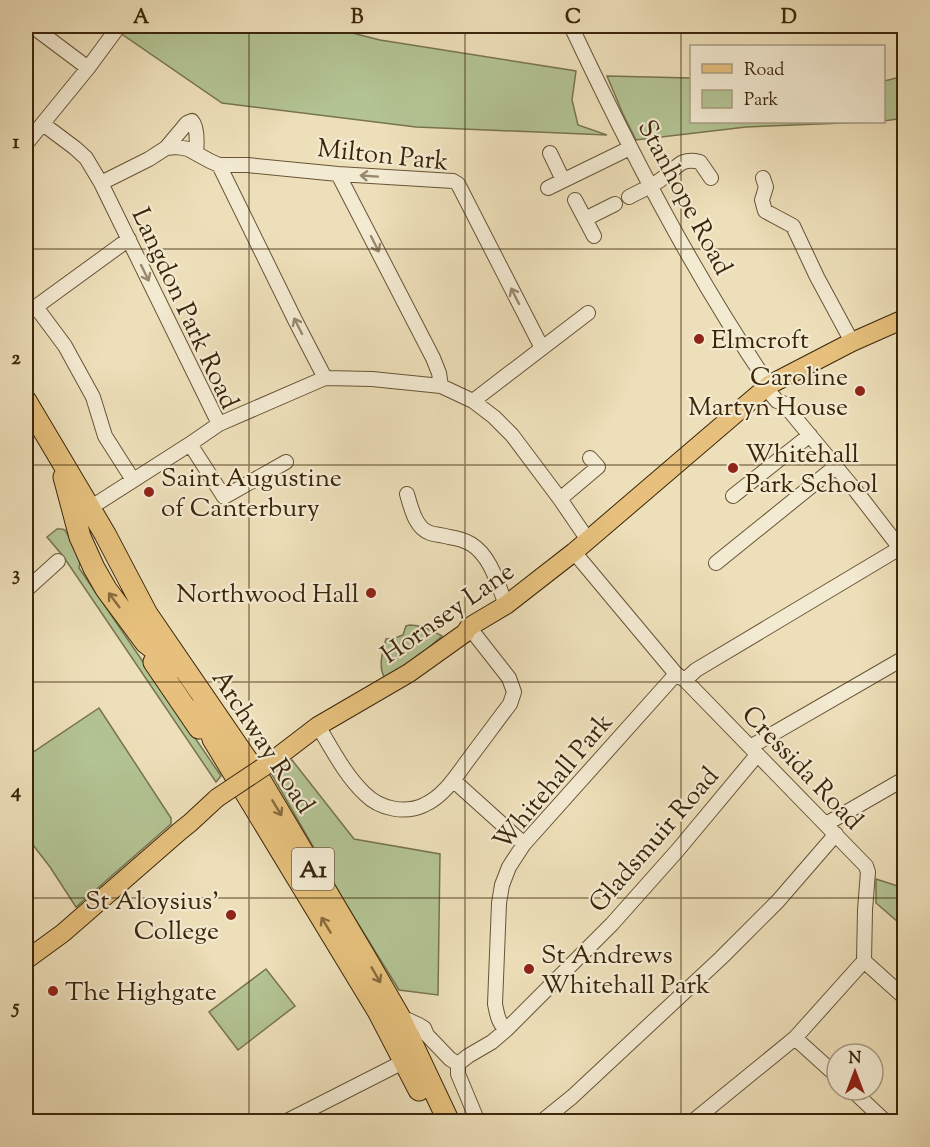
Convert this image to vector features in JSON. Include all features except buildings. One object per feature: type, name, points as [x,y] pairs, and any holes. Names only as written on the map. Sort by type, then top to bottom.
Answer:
[{"type":"highway","name":"Archway Road","points":[[26,401],[90,508],[147,614],[256,773],[368,962],[399,1016],[449,1122]]},
{"type":"highway","name":"Archway Road","points":[[60,459],[74,519],[87,554],[106,589],[147,643],[152,658],[203,733],[213,739],[378,1011],[436,1122]]},
{"type":"main road","name":"Hornsey Lane","points":[[26,960],[63,933],[217,798],[271,762],[318,726],[409,673],[470,627],[506,605],[581,546],[768,386],[852,342],[904,319]]},
{"type":"street","points":[[32,26],[88,68]]},
{"type":"street","points":[[26,144],[119,26]]},
{"type":"street","name":"Stanhope Road","points":[[576,27],[593,74],[630,148],[741,344],[777,400],[783,403],[810,435],[902,552]]},
{"type":"street","points":[[101,183],[166,148],[187,123],[192,121],[195,124],[196,153]]},
{"type":"street","name":"Langdon Park Road","points":[[43,124],[86,158],[101,183],[219,424],[90,508]]},
{"type":"street","name":"Milton Park","points":[[166,148],[188,148],[219,165],[247,165],[338,174],[453,181],[458,184],[542,348]]},
{"type":"street","points":[[548,188],[630,148]]},
{"type":"street","points":[[550,153],[563,180]]},
{"type":"street","points":[[628,197],[664,178],[679,163],[692,160],[700,162],[711,178]]},
{"type":"street","points":[[219,165],[290,312],[325,378]]},
{"type":"street","points":[[338,174],[434,358],[441,386]]},
{"type":"street","points":[[763,178],[766,187],[762,200],[765,211],[793,226],[852,342]]},
{"type":"street","points":[[575,200],[594,236]]},
{"type":"street","points":[[585,219],[615,204]]},
{"type":"street","points":[[129,239],[31,310],[65,346],[93,397],[105,436],[133,480]]},
{"type":"street","points":[[473,401],[588,313]]},
{"type":"street","points":[[219,424],[325,378],[372,379],[441,386],[473,401],[512,435],[560,499],[581,546],[680,677]]},
{"type":"street","points":[[733,496],[810,435]]},
{"type":"street","points":[[190,444],[224,497],[286,462]]},
{"type":"street","points":[[560,499],[597,467],[590,458]]},
{"type":"street","points":[[716,563],[835,466]]},
{"type":"street","points":[[407,494],[420,527],[428,533],[457,538],[471,544],[482,554],[506,605]]},
{"type":"street","name":"Whitehall Park","points":[[506,1030],[497,1016],[495,1004],[499,903],[502,885],[509,867],[524,844],[680,677],[902,552]]},
{"type":"street","points":[[26,590],[58,561]]},
{"type":"street","points":[[318,726],[353,780],[365,795],[381,805],[401,810],[423,806],[437,797],[453,780],[510,704],[514,692],[509,678],[470,627]]},
{"type":"street","points":[[753,751],[904,658]]},
{"type":"street","name":"Cressida Road","points":[[680,677],[866,866],[868,872],[864,961]]},
{"type":"street","name":"Gladsmuir Road","points":[[506,1030],[612,924],[677,851],[753,751]]},
{"type":"street","points":[[541,1122],[572,1097],[721,958],[778,901],[831,829],[904,779]]},
{"type":"street","points":[[453,780],[524,844]]},
{"type":"street","points":[[692,1122],[795,1038],[864,961],[904,997]]},
{"type":"street","points":[[399,1016],[424,1028],[427,1035],[450,1059],[458,1064]]},
{"type":"street","points":[[458,1064],[506,1030]]},
{"type":"street","points":[[795,1038],[825,1065]]},
{"type":"street","points":[[285,1122],[405,1061]]},
{"type":"street","points":[[458,1064],[458,1074],[477,1122]]},
{"type":"street","points":[[865,1102],[886,1122]]},
{"type":"green space","points":[[110,26],[325,26],[380,40],[576,71],[572,100],[578,125],[607,135],[416,127],[222,103]]},
{"type":"green space","points":[[607,76],[690,78],[690,123],[844,123],[746,127],[636,140]]},
{"type":"green space","points":[[904,76],[904,118],[885,121],[885,81]]},
{"type":"green space","points":[[57,529],[65,530],[81,556],[79,568],[221,776],[216,782],[63,556],[47,537]]},
{"type":"green space","points":[[406,626],[427,628],[442,636],[407,665],[384,677],[381,663],[386,639],[403,635]]},
{"type":"green space","points":[[99,708],[171,818],[171,824],[76,907],[26,836],[26,757]]},
{"type":"green space","points":[[292,760],[354,839],[440,854],[438,995],[399,990],[346,904],[271,773]]},
{"type":"green space","points":[[876,879],[904,888],[904,927],[876,903]]},
{"type":"green space","points":[[266,969],[295,1006],[238,1050],[209,1012]]},
{"type":"place","name":"Elmcroft","points":[[699,339]]},
{"type":"place","name":"Caroline Martyn House","points":[[860,391]]},
{"type":"place","name":"Whitehall Park School","points":[[733,468]]},
{"type":"place","name":"Saint Augustine of Canterbury","points":[[149,492]]},
{"type":"place","name":"Northwood Hall","points":[[371,593]]},
{"type":"place","name":"St Aloysius' College","points":[[231,915]]},
{"type":"place","name":"St Andrews Whitehall Park","points":[[529,969]]},
{"type":"place","name":"The Highgate","points":[[53,991]]}]
